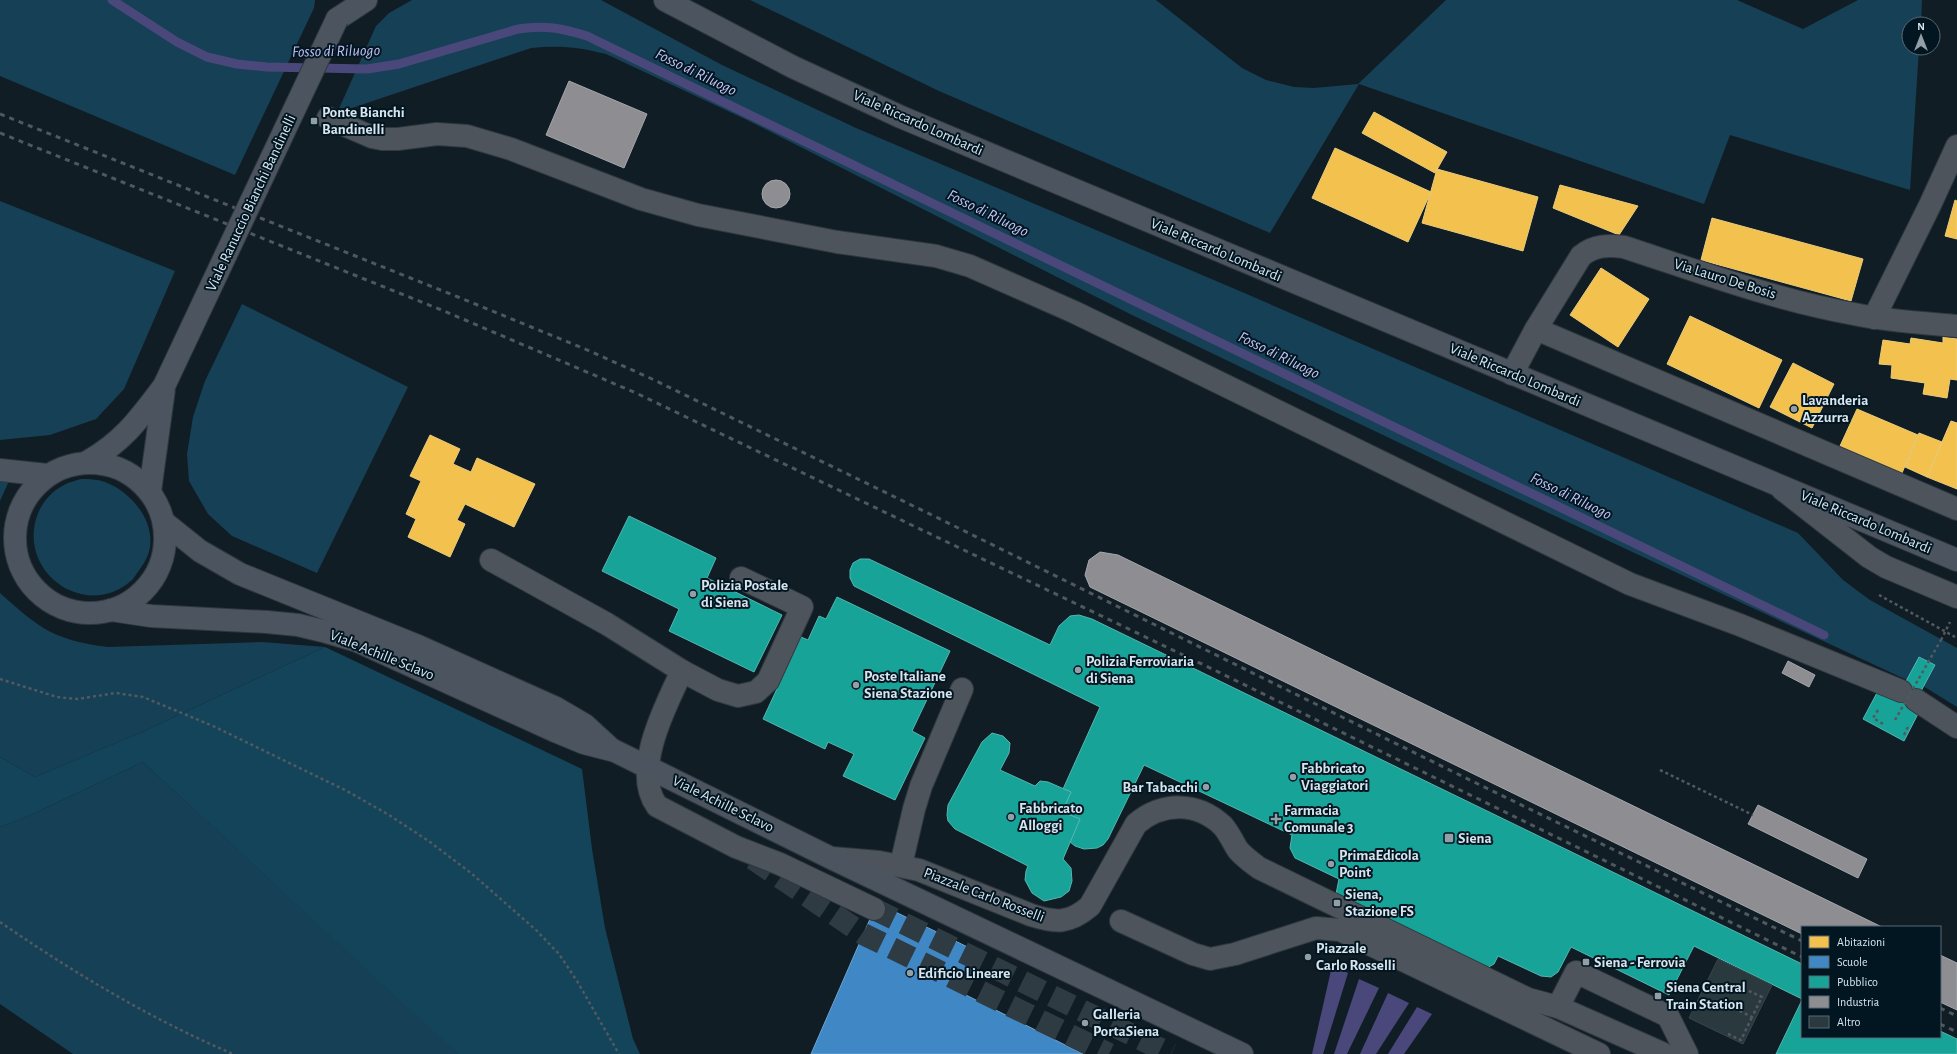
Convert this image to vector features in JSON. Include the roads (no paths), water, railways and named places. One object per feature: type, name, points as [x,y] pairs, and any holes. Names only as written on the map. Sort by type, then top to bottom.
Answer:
[{"type":"main road","name":"Viale Ranuccio Bianchi Bandinelli","points":[[87,462],[123,437],[142,417],[164,386],[338,10],[366,0]]},
{"type":"main road","name":"Viale Riccardo Lombardi","points":[[665,0],[793,67],[901,116],[1957,560]]},
{"type":"main road","name":"Viale Ranuccio Bianchi Bandinelli","points":[[150,491],[164,386]]},
{"type":"main road","name":"Viale Achille Sclavo","points":[[87,462],[111,465],[132,475],[150,491],[159,506],[165,523],[166,542],[163,560],[155,577],[144,592],[128,603],[111,610],[90,613],[70,610],[51,602],[34,589],[22,572],[8,547],[20,509],[31,490],[47,475],[66,466],[87,462]]},
{"type":"main road","points":[[0,470],[47,475]]},
{"type":"main road","name":"Viale Achille Sclavo","points":[[165,523],[200,551],[240,574],[418,646],[556,708],[585,725],[615,751]]},
{"type":"main road","name":"Viale Achille Sclavo","points":[[111,610],[151,616],[298,625],[357,641],[554,731],[584,743],[615,751],[831,858]]},
{"type":"main road","name":"Piazzale Carlo Rosselli","points":[[831,858],[1242,1054]]},
{"type":"street","points":[[328,118],[372,137],[382,139],[398,139],[437,134],[467,136],[486,140],[641,199],[682,211],[829,241],[936,256],[970,266],[1074,312],[1630,584],[1740,625],[1909,695],[1957,727]]},
{"type":"street","points":[[1874,318],[1930,205],[1957,146]]},
{"type":"street","name":"Via Lauro De Bosis","points":[[1512,374],[1536,329],[1581,256],[1588,250],[1604,246],[1624,247],[1759,291],[1807,304],[1874,318],[1957,326]]},
{"type":"street","points":[[1536,329],[1957,509]]},
{"type":"street","name":"Viale Riccardo Lombardi","points":[[1775,483],[1869,557],[1886,567],[1957,596]]},
{"type":"street","points":[[491,560],[607,624],[682,672],[718,690],[738,696],[756,692],[768,681],[802,607],[741,578]]},
{"type":"street","points":[[682,672],[660,719],[648,768],[647,779],[650,795],[656,806],[736,847],[780,864],[874,909]]},
{"type":"street","points":[[901,865],[912,816],[921,786],[962,689]]},
{"type":"street","name":"Piazzale Carlo Rosselli","points":[[831,858],[901,865],[934,875],[1031,915],[1048,920],[1063,921],[1078,916],[1090,906],[1136,824],[1147,815],[1163,808],[1181,807],[1204,813],[1224,827],[1238,850],[1259,868],[1528,999],[1558,1008],[1662,1054]]},
{"type":"street","points":[[1120,921],[1194,954],[1210,958],[1235,954],[1316,928],[1340,930],[1599,1054]]},
{"type":"street","points":[[1558,1008],[1576,972],[1668,1016],[1687,1054]]},
{"type":"waterway","name":"Fosso di Riluogo","points":[[112,0],[177,42],[207,57],[237,64],[267,67],[367,69],[399,64],[518,29],[537,27],[553,28],[587,36],[1824,635]]},
{"type":"tunnel","points":[[753,859],[863,934],[1109,1054]]},
{"type":"tunnel","points":[[874,909],[1171,1054]]},
{"type":"railway","points":[[0,114],[458,297],[585,349],[650,378],[1801,941]]},
{"type":"railway","points":[[0,133],[444,311],[636,393],[1206,666],[1801,957]]},
{"type":"railway","points":[[1941,1008],[1957,1016]]},
{"type":"railway","points":[[1941,1024],[1957,1032]]},
{"type":"place","name":"Ponte Bianchi Bandinelli","points":[[314,121]]},
{"type":"place","name":"Lavanderia Azzurra","points":[[1794,409]]},
{"type":"place","name":"Polizia Postale di Siena","points":[[693,594]]},
{"type":"place","name":"Polizia Ferroviaria di Siena","points":[[1078,670]]},
{"type":"place","name":"Poste Italiane Siena Stazione","points":[[856,685]]},
{"type":"place","name":"Fabbricato Viaggiatori","points":[[1293,777]]},
{"type":"place","name":"Bar Tabacchi","points":[[1206,787]]},
{"type":"place","name":"Fabbricato Alloggi","points":[[1011,817]]},
{"type":"place","name":"Farmacia Comunale 3","points":[[1276,819]]},
{"type":"place","name":"Siena","points":[[1449,838]]},
{"type":"place","name":"PrimaEdicola Point","points":[[1331,864]]},
{"type":"place","name":"Siena, Stazione FS","points":[[1337,903]]},
{"type":"place","name":"Piazzale Carlo Rosselli","points":[[1308,957]]},
{"type":"place","name":"Siena - Ferrovia","points":[[1586,962]]},
{"type":"place","name":"Edificio Lineare","points":[[910,973]]},
{"type":"place","name":"Siena Central Train Station","points":[[1658,996]]},
{"type":"place","name":"Galleria PortaSiena","points":[[1085,1023]]}]
